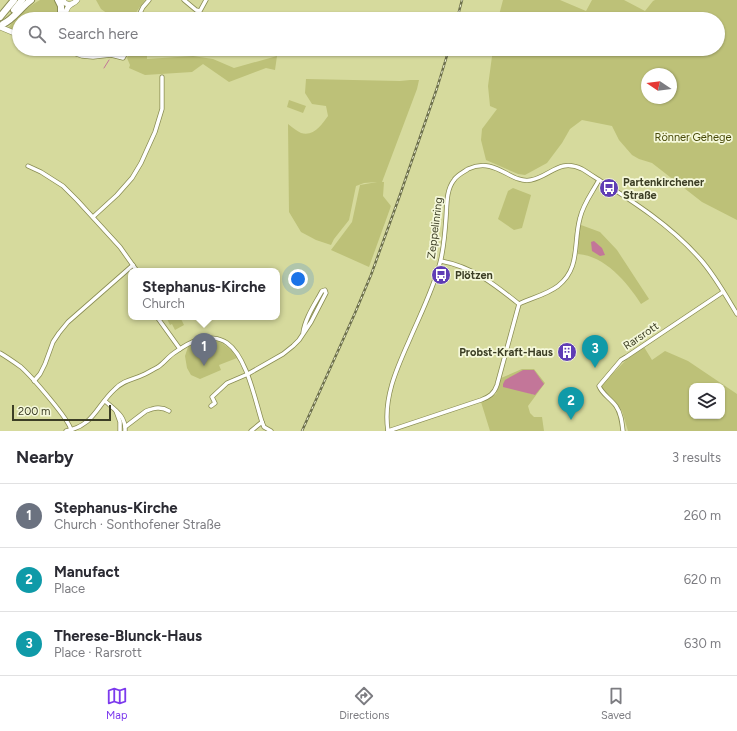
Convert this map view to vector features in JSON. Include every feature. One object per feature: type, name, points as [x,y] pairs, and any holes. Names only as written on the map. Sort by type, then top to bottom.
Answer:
[{"type":"highway","points":[[0,17],[13,0]]},
{"type":"highway","points":[[12,12],[22,0]]},
{"type":"highway","points":[[17,12],[31,0]]},
{"type":"highway","points":[[58,0],[61,6],[61,12]]},
{"type":"highway","points":[[1,26],[12,12]]},
{"type":"highway","points":[[1,26],[12,17]]},
{"type":"main road","points":[[66,3],[74,4],[77,0]]},
{"type":"main road","points":[[1,26],[12,32]]},
{"type":"street","points":[[140,12],[149,0]]},
{"type":"street","points":[[184,0],[196,10],[200,11],[206,0]]},
{"type":"street","points":[[82,56],[102,56]]},
{"type":"street","points":[[115,56],[123,58],[124,56]]},
{"type":"street","points":[[94,217],[132,178],[141,163],[155,132],[162,109],[162,77]]},
{"type":"street","points":[[28,166],[41,172],[63,186],[94,217],[120,247],[135,268]]},
{"type":"street","name":"Zeppelinring","points":[[388,431],[387,407],[394,374],[429,297],[441,261],[448,191],[454,179],[467,170],[477,166],[489,166],[518,178],[528,180],[535,179],[560,166],[575,166],[582,169],[656,218],[672,231],[709,270],[737,314]]},
{"type":"street","points":[[519,304],[552,290],[562,283],[570,272],[575,258],[580,217],[599,180]]},
{"type":"street","points":[[441,261],[480,275],[519,304]]},
{"type":"street","points":[[130,268],[133,265]]},
{"type":"street","points":[[34,381],[40,374],[45,364],[53,342],[68,322],[128,269]]},
{"type":"street","points":[[211,406],[215,402],[212,397],[227,383],[248,374],[283,354],[299,340],[311,322],[326,293],[324,290],[322,291],[306,320],[303,333]]},
{"type":"street","name":"Rarsrott","points":[[623,431],[622,418],[616,406],[598,386],[621,360],[723,292]]},
{"type":"street","points":[[388,431],[489,397],[497,385],[519,304]]},
{"type":"street","points":[[159,320],[180,349]]},
{"type":"street","points":[[66,431],[84,425],[91,419],[112,391],[121,384],[130,379],[144,375],[153,370],[180,349],[198,340],[206,338],[220,339],[227,342],[235,350],[248,374],[264,427],[271,431]]},
{"type":"street","points":[[0,353],[22,368],[34,381],[65,419],[71,430]]},
{"type":"street","points":[[105,401],[120,413],[125,429],[146,411],[160,408],[164,408],[169,411]]},
{"type":"street","points":[[116,411],[120,422],[120,431]]},
{"type":"street","points":[[251,431],[262,422]]},
{"type":"green space","points":[[40,0],[54,0],[59,7],[59,12],[22,12]]},
{"type":"green space","points":[[96,0],[145,0],[137,12],[105,12],[101,9]]},
{"type":"green space","name":"Rönner Gehege","points":[[503,0],[560,0],[586,11],[592,0],[624,0],[645,11],[655,0],[737,0],[737,220],[702,202],[652,163],[632,155],[619,140],[612,126],[582,120],[570,129],[562,143],[547,163],[525,175],[518,174],[486,160],[481,140],[482,129],[497,109],[490,106],[488,86],[492,56],[725,56],[725,12],[500,12]]},
{"type":"green space","points":[[12,23],[12,29],[8,28]]},
{"type":"green space","points":[[128,56],[147,56],[147,59],[193,56],[213,59],[234,68],[277,56],[275,70],[266,68],[229,82],[203,64],[192,72],[145,75],[129,68],[130,65],[127,58]]},
{"type":"green space","points":[[306,79],[419,80],[382,182],[384,182],[383,196],[391,206],[369,267],[331,250],[352,222],[360,185],[377,182],[364,183],[356,186],[349,220],[331,245],[316,240],[301,232],[289,212],[288,124],[301,133],[306,134],[317,129],[328,116],[326,106],[312,104],[305,93]]},
{"type":"green space","points":[[289,100],[306,106],[303,113],[287,107]]},
{"type":"green space","points":[[513,188],[531,195],[522,228],[514,230],[498,219],[508,191]]},
{"type":"green space","points":[[581,225],[600,232],[617,250],[649,299],[641,304],[622,279],[606,265],[588,256],[578,254],[579,232]]},
{"type":"green space","points":[[168,320],[182,320],[184,325],[175,330],[172,324],[170,325]]},
{"type":"green space","points":[[210,340],[219,342],[226,346],[237,358],[219,365],[221,370],[200,379],[191,375],[187,368],[185,356],[188,347],[198,342]]},
{"type":"green space","points":[[644,347],[652,360],[665,351],[688,361],[721,383],[689,383],[689,419],[725,419],[725,386],[737,394],[737,431],[628,431],[622,411],[614,400],[600,387],[626,360]]},
{"type":"green space","points":[[522,369],[534,369],[545,383],[528,406],[530,413],[534,417],[542,417],[544,431],[490,431],[481,402],[496,394],[501,378]],"holes":[[[512,377],[535,395],[522,391],[506,380]]]},
{"type":"shaded area","points":[[594,241],[602,248],[605,255],[600,256],[592,251],[591,242]]},
{"type":"shaded area","points":[[523,370],[534,370],[544,384],[535,395],[503,387],[505,380]]},
{"type":"waterway","points":[[104,68],[109,60]]},
{"type":"railway","points":[[459,12],[462,0]]},
{"type":"railway","points":[[302,431],[371,275],[400,195],[447,56]]},
{"type":"place","name":"Partenkirchener Straße","points":[[609,188]]},
{"type":"place","name":"Plötzen","points":[[441,275]]},
{"type":"place","name":"Probst-Kraft-Haus","points":[[567,352]]},
{"type":"place","name":"Stephanus-Kirche","points":[[204,366]]},
{"type":"place","name":"Therese-Blunck-Haus","points":[[595,368]]},
{"type":"place","name":"Manufact","points":[[571,420]]}]
